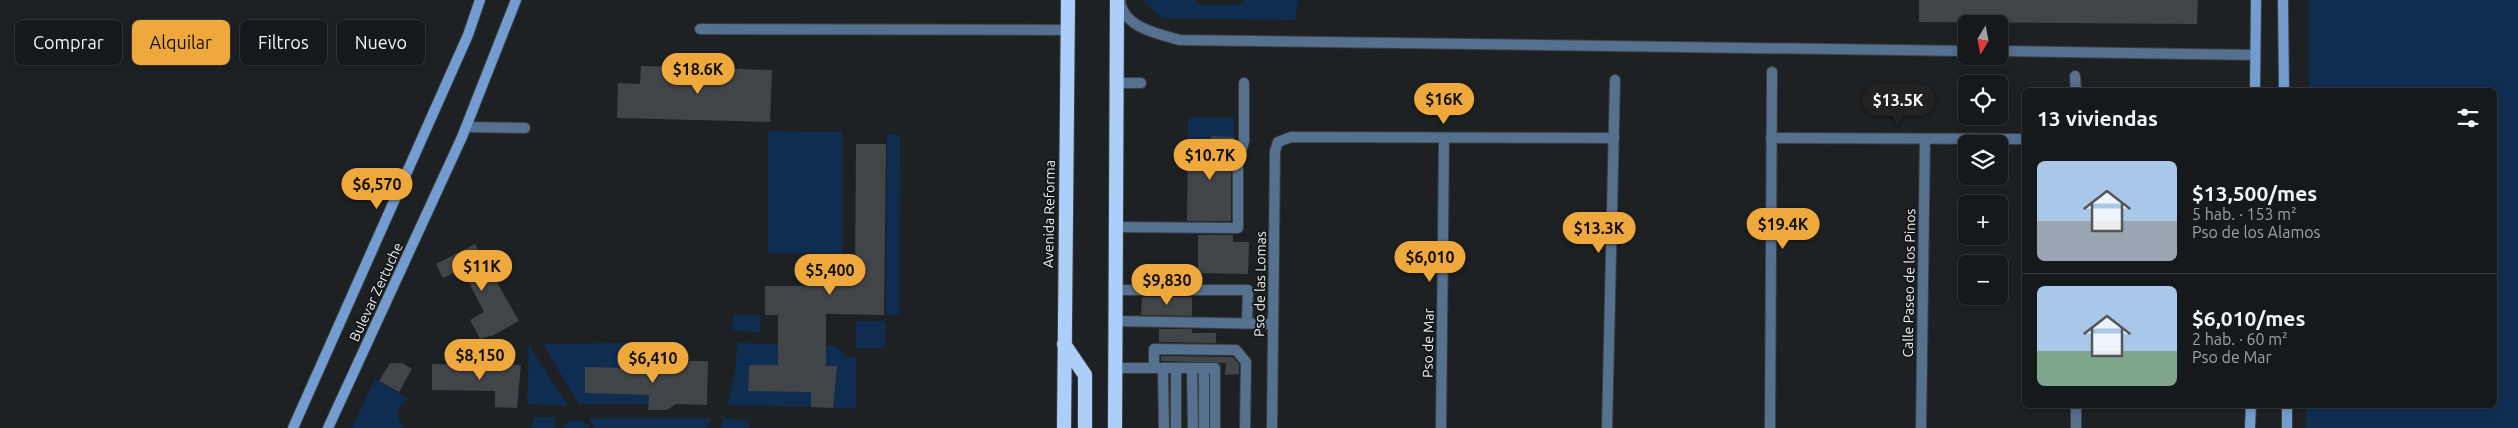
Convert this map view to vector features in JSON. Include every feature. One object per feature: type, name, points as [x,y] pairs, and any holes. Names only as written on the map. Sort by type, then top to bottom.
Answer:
[{"type":"highway","name":"Avenida Reforma","points":[[1064,428],[1068,0]]},
{"type":"highway","points":[[1115,428],[1118,0]]},
{"type":"highway","points":[[1064,344],[1085,375],[1085,428]]},
{"type":"main road","name":"Bulevar Zertuche","points":[[294,428],[456,61],[480,0]]},
{"type":"main road","name":"Bulevar Zertuche","points":[[328,428],[466,127],[516,0]]},
{"type":"main road","points":[[2255,88],[2256,0]]},
{"type":"main road","points":[[2283,0],[2284,88]]},
{"type":"main road","points":[[2250,428],[2251,408]]},
{"type":"main road","points":[[2287,408],[2287,428]]},
{"type":"street","points":[[1118,0],[1120,8],[1130,20],[1146,30],[1180,40],[1958,51]]},
{"type":"street","points":[[700,29],[1068,30]]},
{"type":"street","points":[[2008,51],[2255,55]]},
{"type":"street","points":[[1770,428],[1772,72]]},
{"type":"street","points":[[2076,76],[2076,88]]},
{"type":"street","points":[[1607,428],[1615,80]]},
{"type":"street","points":[[1117,83],[1141,83]]},
{"type":"street","points":[[1116,227],[1238,228],[1238,163],[1244,141],[1244,83]]},
{"type":"street","points":[[466,127],[525,128]]},
{"type":"street","name":"Pso de las Lomas","points":[[1272,428],[1275,151],[1278,142],[1291,138],[1444,138]]},
{"type":"street","points":[[1444,138],[1614,138]]},
{"type":"street","name":"Pso de Mar","points":[[1441,428],[1444,138]]},
{"type":"street","points":[[1771,138],[2022,139]]},
{"type":"street","name":"Calle Paseo de los Pinos","points":[[1920,428],[1925,139]]},
{"type":"street","points":[[1116,290],[1248,290],[1247,323]]},
{"type":"street","points":[[1115,321],[1273,324]]},
{"type":"street","points":[[1210,428],[1184,368],[1154,348],[1236,350],[1246,362],[1245,428]]},
{"type":"street","points":[[1115,368],[1215,368],[1215,428]]},
{"type":"street","points":[[1164,428],[1184,368]]},
{"type":"street","points":[[1168,428],[1184,368]]},
{"type":"street","points":[[1176,428],[1184,368]]},
{"type":"street","points":[[1181,428],[1184,368]]},
{"type":"street","points":[[1184,368],[1189,428]]},
{"type":"street","points":[[1184,368],[1193,428]]},
{"type":"street","points":[[1184,368],[1200,428]]},
{"type":"street","points":[[1184,368],[1204,428]]},
{"type":"street","points":[[2076,408],[2076,428]]},
{"type":"shaded area","points":[[1142,0],[1195,0],[1199,5],[1240,5],[1244,0],[1298,0],[1295,20],[1162,18]]},
{"type":"shaded area","points":[[2309,0],[2518,0],[2518,428],[2306,428],[2306,408],[2497,408],[2497,88],[2309,88]]},
{"type":"shaded area","points":[[1188,118],[1234,118],[1234,137],[1211,137],[1211,145],[1188,145]]},
{"type":"shaded area","points":[[768,131],[842,132],[842,253],[768,253]]},
{"type":"shaded area","points":[[887,134],[900,135],[899,315],[886,315]]},
{"type":"shaded area","points":[[733,315],[760,315],[760,332],[733,331]]},
{"type":"shaded area","points":[[856,321],[885,321],[885,348],[856,348]]},
{"type":"shaded area","points":[[682,342],[681,394],[663,394],[648,404],[579,404],[543,344]]},
{"type":"shaded area","points":[[737,343],[836,346],[848,358],[856,358],[856,408],[728,405],[735,374]]},
{"type":"shaded area","points":[[529,345],[568,406],[527,404]]},
{"type":"shaded area","points":[[375,379],[408,399],[401,405],[398,413],[400,421],[407,428],[352,428]]},
{"type":"shaded area","points":[[555,417],[555,428],[532,428],[533,418]]},
{"type":"shaded area","points":[[589,418],[711,418],[706,428],[594,428]]},
{"type":"shaded area","points":[[724,418],[749,420],[749,428],[720,428]]},
{"type":"shaded area","points":[[576,420],[585,422],[590,428],[563,428],[568,422]]},
{"type":"building","points":[[1919,0],[2198,0],[2197,24],[2008,23],[2008,15],[1958,15],[1958,22],[1919,22]]},
{"type":"building","points":[[641,66],[772,70],[770,122],[617,118],[618,83],[640,84]]},
{"type":"building","points":[[1211,136],[1234,137],[1231,163],[1231,221],[1187,221],[1188,145],[1211,145]]},
{"type":"building","points":[[856,144],[886,144],[884,315],[826,314],[826,366],[837,366],[833,408],[811,407],[811,392],[748,391],[749,365],[778,365],[778,315],[765,315],[765,286],[829,286],[830,277],[855,278]]},
{"type":"building","points":[[1198,235],[1233,235],[1233,242],[1249,242],[1248,274],[1198,273]]},
{"type":"building","points":[[475,244],[519,321],[494,335],[480,339],[470,320],[484,312],[462,269],[443,278],[436,264]]},
{"type":"building","points":[[1142,297],[1192,297],[1192,316],[1141,315]]},
{"type":"building","points":[[1159,329],[1192,329],[1192,333],[1216,333],[1216,343],[1159,342]]},
{"type":"building","points":[[1161,356],[1233,357],[1239,364],[1239,374],[1225,375],[1226,363],[1161,361]]},
{"type":"building","points":[[686,361],[708,361],[707,405],[676,404],[667,410],[648,410],[649,395],[585,393],[585,367],[686,369]]},
{"type":"building","points":[[390,363],[402,363],[412,369],[399,392],[379,381]]},
{"type":"building","points":[[432,364],[521,365],[517,408],[495,407],[495,391],[432,390]]}]
